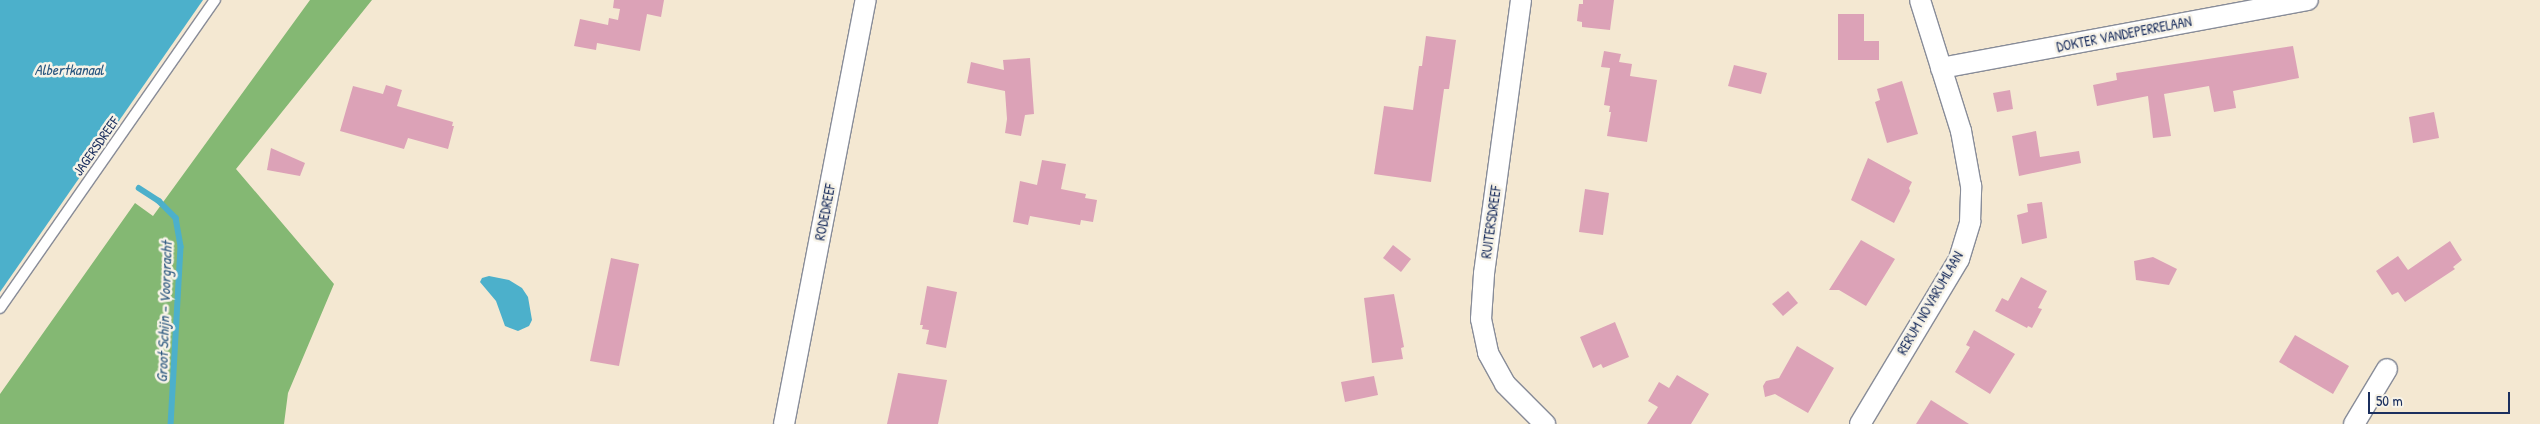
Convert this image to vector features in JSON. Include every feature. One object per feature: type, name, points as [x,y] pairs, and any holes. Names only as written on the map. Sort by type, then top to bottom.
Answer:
[{"type":"street","name":"RODEDREEF","points":[[784,424],[866,0]]},
{"type":"street","name":"RUITERSDREEF","points":[[1521,0],[1484,274],[1481,319],[1488,353],[1505,384],[1545,424]]},
{"type":"street","name":"RERUM NOVARUMLAAN","points":[[1860,424],[1958,259],[1970,222],[1971,186],[1961,132],[1920,0]]},
{"type":"street","name":"DOKTER VANDEPERRELAAN","points":[[1941,68],[2308,0]]},
{"type":"street","points":[[2354,424],[2386,369]]},
{"type":"lane","name":"JAGERSDREEF","points":[[0,308],[215,0]]},
{"type":"green space","points":[[310,0],[372,0],[236,169],[334,284],[288,393],[284,424],[0,424],[0,394],[135,203],[153,216]]},
{"type":"water","name":"Albertkanaal","points":[[0,0],[203,0],[0,292]]},
{"type":"water","points":[[489,276],[509,280],[522,288],[528,297],[532,320],[529,326],[518,331],[505,326],[496,301],[480,282],[482,278]]},
{"type":"building","points":[[614,0],[664,0],[661,17],[647,14],[640,51],[597,43],[596,50],[574,46],[580,19],[608,25],[609,18],[618,20],[620,9],[613,8]]},
{"type":"building","points":[[1583,0],[1614,0],[1610,30],[1582,27],[1582,22],[1577,21],[1579,4],[1583,4]]},
{"type":"building","points":[[1838,14],[1864,14],[1864,41],[1879,41],[1879,60],[1838,60]]},
{"type":"building","points":[[1426,36],[1456,40],[1449,89],[1444,89],[1431,182],[1374,174],[1384,106],[1413,110],[1419,66],[1422,66]]},
{"type":"building","points":[[2293,46],[2299,78],[2233,91],[2236,108],[2214,112],[2209,86],[2164,94],[2171,136],[2153,138],[2148,96],[2097,106],[2093,85],[2117,80],[2116,73]]},
{"type":"building","points":[[1604,51],[1621,54],[1619,62],[1632,64],[1630,76],[1657,80],[1647,142],[1607,136],[1611,112],[1609,112],[1610,106],[1604,105],[1610,68],[1601,67]]},
{"type":"building","points":[[1030,58],[1034,114],[1025,115],[1021,136],[1005,133],[1007,119],[1005,91],[967,83],[971,62],[1004,70],[1003,60]]},
{"type":"building","points":[[1734,65],[1767,73],[1761,94],[1728,86]]},
{"type":"building","points":[[1902,81],[1918,134],[1887,143],[1875,102],[1880,100],[1877,89]]},
{"type":"building","points":[[386,85],[402,90],[397,106],[453,122],[452,126],[454,126],[448,149],[408,138],[404,149],[340,131],[353,86],[383,94]]},
{"type":"building","points":[[2010,90],[2013,109],[1997,112],[1993,93]]},
{"type":"building","points":[[2434,112],[2439,138],[2413,143],[2409,117]]},
{"type":"building","points":[[2036,131],[2040,157],[2079,151],[2081,163],[2019,176],[2012,136]]},
{"type":"building","points":[[271,148],[305,163],[300,176],[267,170]]},
{"type":"building","points":[[1868,158],[1912,182],[1909,188],[1910,191],[1894,223],[1851,200]]},
{"type":"building","points":[[1042,160],[1066,164],[1061,189],[1086,194],[1085,198],[1097,200],[1093,222],[1081,220],[1080,225],[1030,216],[1028,225],[1013,222],[1020,181],[1037,185]]},
{"type":"building","points":[[1585,189],[1609,193],[1603,235],[1579,232]]},
{"type":"building","points":[[2042,202],[2047,238],[2022,244],[2017,215],[2028,212],[2027,204]]},
{"type":"building","points":[[1861,240],[1895,259],[1866,306],[1839,290],[1829,290]]},
{"type":"building","points":[[2450,241],[2462,260],[2453,267],[2455,269],[2405,302],[2398,292],[2392,295],[2376,271],[2398,256],[2408,270]]},
{"type":"building","points":[[1393,245],[1411,259],[1401,272],[1383,258]]},
{"type":"building","points":[[2153,257],[2177,269],[2169,285],[2136,280],[2134,261]]},
{"type":"building","points":[[611,258],[639,264],[619,366],[590,361]]},
{"type":"building","points":[[2021,277],[2047,291],[2038,308],[2042,309],[2032,328],[2028,326],[2027,328],[1995,311],[2002,298],[2008,301]]},
{"type":"building","points":[[927,286],[957,292],[946,348],[926,344],[929,330],[922,329],[923,325],[920,325]]},
{"type":"building","points":[[1788,291],[1798,303],[1783,316],[1772,304]]},
{"type":"building","points":[[1394,294],[1404,347],[1401,348],[1403,359],[1372,363],[1364,298]]},
{"type":"building","points":[[1615,322],[1629,357],[1603,368],[1601,364],[1593,368],[1580,337]]},
{"type":"building","points":[[1974,330],[2015,354],[1990,394],[1955,372],[1970,347],[1966,345]]},
{"type":"building","points":[[2295,335],[2349,366],[2333,394],[2279,362]]},
{"type":"building","points":[[1797,346],[1834,368],[1808,413],[1775,394],[1765,397],[1763,386],[1766,381],[1779,378]]},
{"type":"building","points":[[898,373],[947,380],[938,424],[887,424]]},
{"type":"building","points":[[1677,375],[1709,394],[1691,424],[1647,424],[1658,407],[1648,401],[1659,382],[1669,388]]},
{"type":"building","points":[[1374,376],[1378,395],[1345,402],[1341,382]]},
{"type":"building","points":[[1931,400],[1969,424],[1916,424]]},
{"type":"waterway","name":"Groot Schijn - Voorgracht","points":[[139,188],[159,201],[176,218],[181,247],[171,424]]}]
